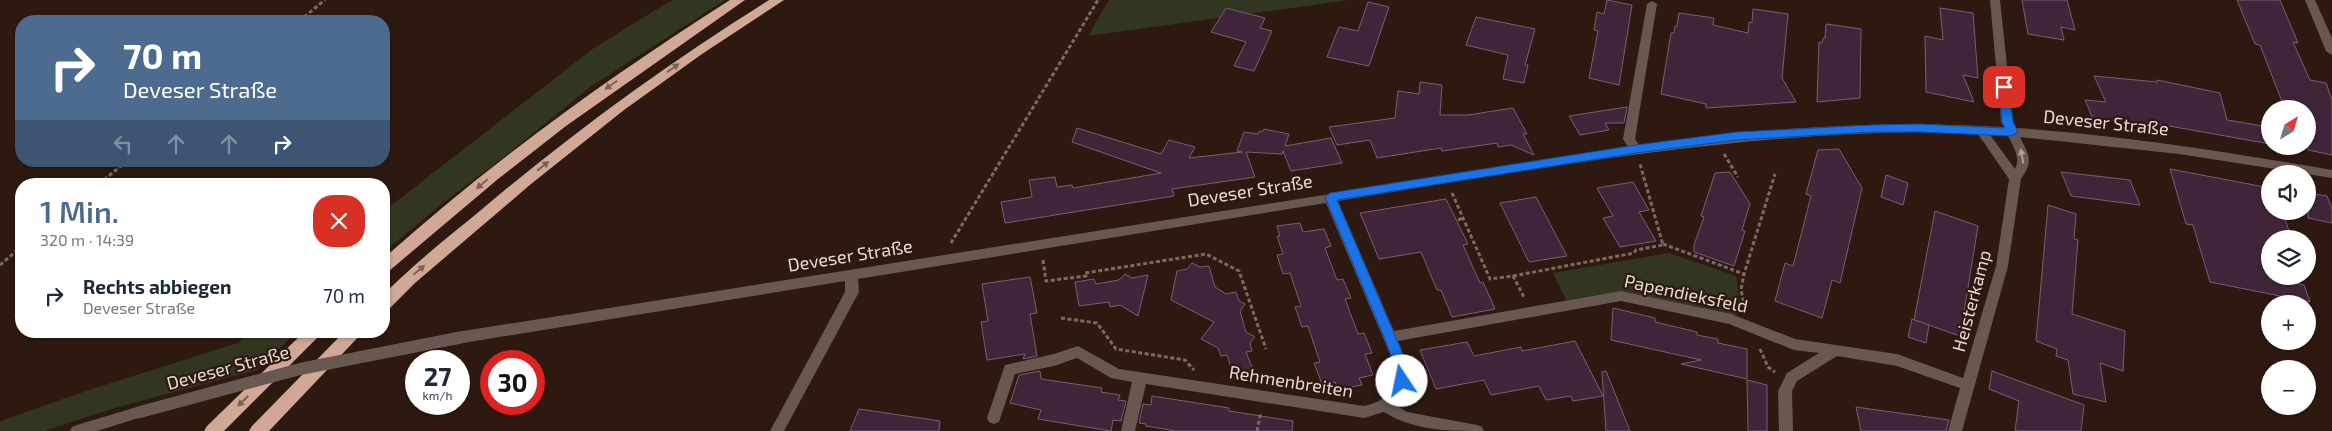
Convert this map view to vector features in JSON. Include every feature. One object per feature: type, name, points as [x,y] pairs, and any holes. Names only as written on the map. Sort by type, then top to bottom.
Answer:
[{"type":"highway","points":[[390,262],[509,162],[600,93],[674,41],[739,0]]},
{"type":"highway","points":[[390,298],[409,279],[526,180],[619,106],[697,52],[778,0]]},
{"type":"highway","points":[[213,431],[309,338]]},
{"type":"highway","points":[[258,431],[349,338]]},
{"type":"street","name":"Heisterkamp","points":[[1955,431],[2002,266],[2015,178],[2023,166],[2023,154],[2007,122],[1995,0]]},
{"type":"street","points":[[2310,0],[2332,51]]},
{"type":"street","points":[[1636,149],[1629,139],[1652,4]]},
{"type":"street","name":"Deveser Straße","points":[[77,431],[227,386],[312,365],[463,337],[1330,197],[1636,149],[1714,139],[1796,131],[1872,128],[1981,130],[2133,143],[2332,174]]},
{"type":"street","points":[[1981,130],[1991,147],[2015,178]]},
{"type":"street","points":[[1330,197],[1402,366],[1402,381],[1396,396],[1386,406],[1404,418],[1477,431]]},
{"type":"street","points":[[777,431],[852,292],[851,275]]},
{"type":"street","name":"Papendieksfeld","points":[[1390,337],[1621,296],[1731,319],[1794,344],[1897,360],[1968,385]]},
{"type":"street","points":[[1786,431],[1785,391],[1792,377],[1834,351]]},
{"type":"street","name":"Rehmenbreiten","points":[[994,418],[1010,369],[1054,360],[1078,352],[1116,374],[1364,412],[1386,406]]},
{"type":"street","points":[[1128,431],[1140,378]]},
{"type":"path","points":[[306,15],[325,0]]},
{"type":"path","points":[[947,258],[948,247],[1098,0]]},
{"type":"path","points":[[1714,139],[1738,177]]},
{"type":"path","points":[[1636,149],[1662,244]]},
{"type":"path","points":[[106,178],[120,167]]},
{"type":"path","points":[[1775,174],[1744,274],[1741,290],[1749,326],[1768,367],[1789,382]]},
{"type":"path","points":[[1445,179],[1490,279],[1634,253],[1636,250],[1662,244],[1744,274]]},
{"type":"path","points":[[1458,220],[1463,218]]},
{"type":"path","points":[[0,265],[15,252]]},
{"type":"path","points":[[1042,254],[1046,281],[1086,276],[1085,273],[1206,254],[1239,271],[1266,349]]},
{"type":"path","points":[[1513,276],[1532,312]]},
{"type":"path","points":[[1061,318],[1097,324],[1116,349],[1185,360],[1200,378],[1199,387]]},
{"type":"green space","points":[[672,0],[725,0],[590,87],[390,247],[390,206],[594,48]]},
{"type":"green space","points":[[1109,0],[1349,0],[1088,36]]},
{"type":"green space","points":[[1669,253],[1736,276],[1741,310],[1734,316],[1622,291],[1566,300],[1553,273]]},
{"type":"green space","points":[[243,338],[290,338],[257,370],[118,407],[44,431],[0,431],[0,422],[6,419],[92,389],[238,343]]},
{"type":"building","points":[[1607,0],[1632,5],[1619,85],[1589,78],[1598,31],[1594,30],[1597,12],[1604,14]]},
{"type":"building","points":[[2022,0],[2067,0],[2075,30],[2061,27],[2064,40],[2028,34]]},
{"type":"building","points":[[2237,0],[2280,0],[2298,43],[2293,42],[2310,80],[2326,83],[2332,100],[2332,155],[2316,152],[2316,100],[2281,100],[2260,45],[2255,44]]},
{"type":"building","points":[[1368,2],[1389,7],[1369,66],[1327,57],[1339,27],[1358,31]]},
{"type":"building","points":[[1226,8],[1265,18],[1260,28],[1272,31],[1254,71],[1234,66],[1246,42],[1211,32]]},
{"type":"building","points":[[1940,8],[1973,13],[1978,78],[1963,75],[1974,102],[1926,92],[1925,36],[1943,40]]},
{"type":"building","points":[[1753,9],[1788,14],[1782,78],[1796,102],[1706,108],[1706,104],[1661,94],[1671,33],[1674,33],[1675,26],[1677,26],[1679,13],[1714,18],[1713,25],[1748,33],[1749,22],[1752,23]]},
{"type":"building","points":[[1476,17],[1535,29],[1525,65],[1528,65],[1524,83],[1503,79],[1508,55],[1466,45]]},
{"type":"building","points":[[1826,24],[1861,29],[1860,98],[1817,102],[1819,42],[1822,43],[1823,38],[1825,38]]},
{"type":"building","points":[[2094,76],[2157,82],[2157,80],[2220,93],[2227,120],[2261,126],[2261,142],[2147,122],[2148,125],[2093,119],[2085,100],[2106,102]]},
{"type":"building","points":[[1420,82],[1442,85],[1440,115],[1468,115],[1513,108],[1527,134],[1523,134],[1534,155],[1511,145],[1498,147],[1497,143],[1442,151],[1441,148],[1377,158],[1370,140],[1337,145],[1329,127],[1395,118],[1398,91],[1419,94]]},
{"type":"building","points":[[1627,107],[1624,123],[1605,123],[1609,130],[1580,135],[1569,116]]},
{"type":"building","points":[[1077,128],[1161,154],[1169,140],[1195,147],[1189,158],[1242,152],[1237,151],[1244,132],[1258,134],[1259,131],[1262,132],[1264,129],[1289,134],[1285,146],[1331,138],[1342,163],[1291,171],[1283,151],[1282,154],[1246,152],[1255,177],[1172,189],[1174,196],[1005,223],[1001,202],[1032,197],[1029,180],[1055,177],[1057,187],[1072,185],[1073,188],[1161,173],[1072,142]]},
{"type":"building","points":[[1839,149],[1862,188],[1840,283],[1832,280],[1822,318],[1775,301],[1785,263],[1793,266],[1811,196],[1806,194],[1818,150]]},
{"type":"building","points":[[2170,169],[2261,186],[2261,220],[2285,220],[2289,230],[2261,230],[2261,285],[2304,285],[2308,295],[2275,295],[2210,282],[2193,225],[2186,224]]},
{"type":"building","points":[[1730,172],[1750,204],[1742,230],[1745,231],[1734,266],[1694,252],[1694,245],[1704,217],[1701,216],[1715,173]]},
{"type":"building","points":[[2061,172],[2130,180],[2140,205],[2071,196]]},
{"type":"building","points":[[1886,175],[1908,183],[1903,205],[1881,197]]},
{"type":"building","points":[[1633,182],[1649,210],[1639,212],[1656,241],[1620,247],[1603,218],[1613,216],[1597,188]]},
{"type":"building","points":[[2316,194],[2327,196],[2332,209],[2332,223],[2316,220]]},
{"type":"building","points":[[1536,197],[1567,256],[1529,262],[1500,203]]},
{"type":"building","points":[[1446,199],[1468,244],[1463,245],[1480,283],[1483,282],[1495,309],[1452,317],[1441,290],[1437,290],[1421,252],[1379,259],[1360,213]]},
{"type":"building","points":[[2048,205],[2076,214],[2074,239],[2078,240],[2072,314],[2125,331],[2123,371],[2100,363],[2106,402],[2073,394],[2068,360],[2056,356],[2057,349],[2036,341]]},
{"type":"building","points":[[1935,211],[1978,226],[1960,336],[1914,320]]},
{"type":"building","points":[[1300,223],[1303,232],[1324,229],[1331,246],[1325,248],[1337,280],[1343,279],[1351,298],[1345,299],[1358,334],[1364,333],[1372,353],[1365,354],[1373,375],[1359,378],[1362,385],[1338,389],[1335,382],[1322,384],[1314,363],[1320,362],[1308,326],[1302,327],[1295,307],[1301,306],[1290,273],[1283,274],[1277,255],[1283,254],[1277,236],[1280,236],[1277,226]]},
{"type":"building","points":[[1192,263],[1200,267],[1209,266],[1215,287],[1226,294],[1236,292],[1239,301],[1245,304],[1240,311],[1246,332],[1255,337],[1250,343],[1252,351],[1246,352],[1258,382],[1234,378],[1227,355],[1221,356],[1218,348],[1201,339],[1214,322],[1171,300],[1177,271],[1187,269]]},
{"type":"building","points":[[1125,274],[1132,278],[1148,275],[1138,316],[1120,305],[1110,307],[1109,302],[1079,306],[1075,282],[1094,279],[1096,284],[1119,280]]},
{"type":"building","points":[[1030,277],[1037,313],[1030,314],[1037,356],[1023,359],[1025,354],[987,360],[981,322],[988,321],[982,284]]},
{"type":"building","points":[[1613,308],[1655,318],[1655,322],[1697,332],[1697,335],[1718,339],[1718,343],[1747,349],[1747,379],[1681,364],[1701,360],[1611,340]]},
{"type":"building","points":[[1912,319],[1929,325],[1926,343],[1908,337]]},
{"type":"building","points":[[1575,341],[1603,396],[1573,401],[1571,396],[1546,400],[1539,386],[1491,395],[1484,380],[1436,389],[1420,350],[1467,342],[1474,356],[1521,347],[1522,351]]},
{"type":"building","points":[[1040,371],[1041,379],[1102,388],[1101,392],[1120,395],[1118,400],[1126,401],[1121,421],[1113,420],[1111,431],[1038,419],[1041,410],[1010,403],[1019,375]]},
{"type":"building","points":[[1606,371],[1630,431],[1606,431],[1602,372]]},
{"type":"building","points":[[1992,371],[2084,405],[2081,431],[2015,431],[2019,401],[1989,389]]},
{"type":"building","points":[[1747,380],[1767,385],[1767,431],[1748,431]]},
{"type":"building","points":[[1152,396],[1229,408],[1229,411],[1293,421],[1292,431],[1176,431],[1146,426],[1146,424],[1139,423],[1143,404],[1151,405]]},
{"type":"building","points":[[1856,407],[1949,420],[1946,431],[1861,431]]},
{"type":"building","points":[[859,409],[940,421],[939,431],[850,431]]},
{"type":"route","points":[[1402,381],[1402,366],[1330,197],[1636,149],[1737,136],[1796,131],[1872,128],[2012,132],[2007,122],[2004,87]]}]
